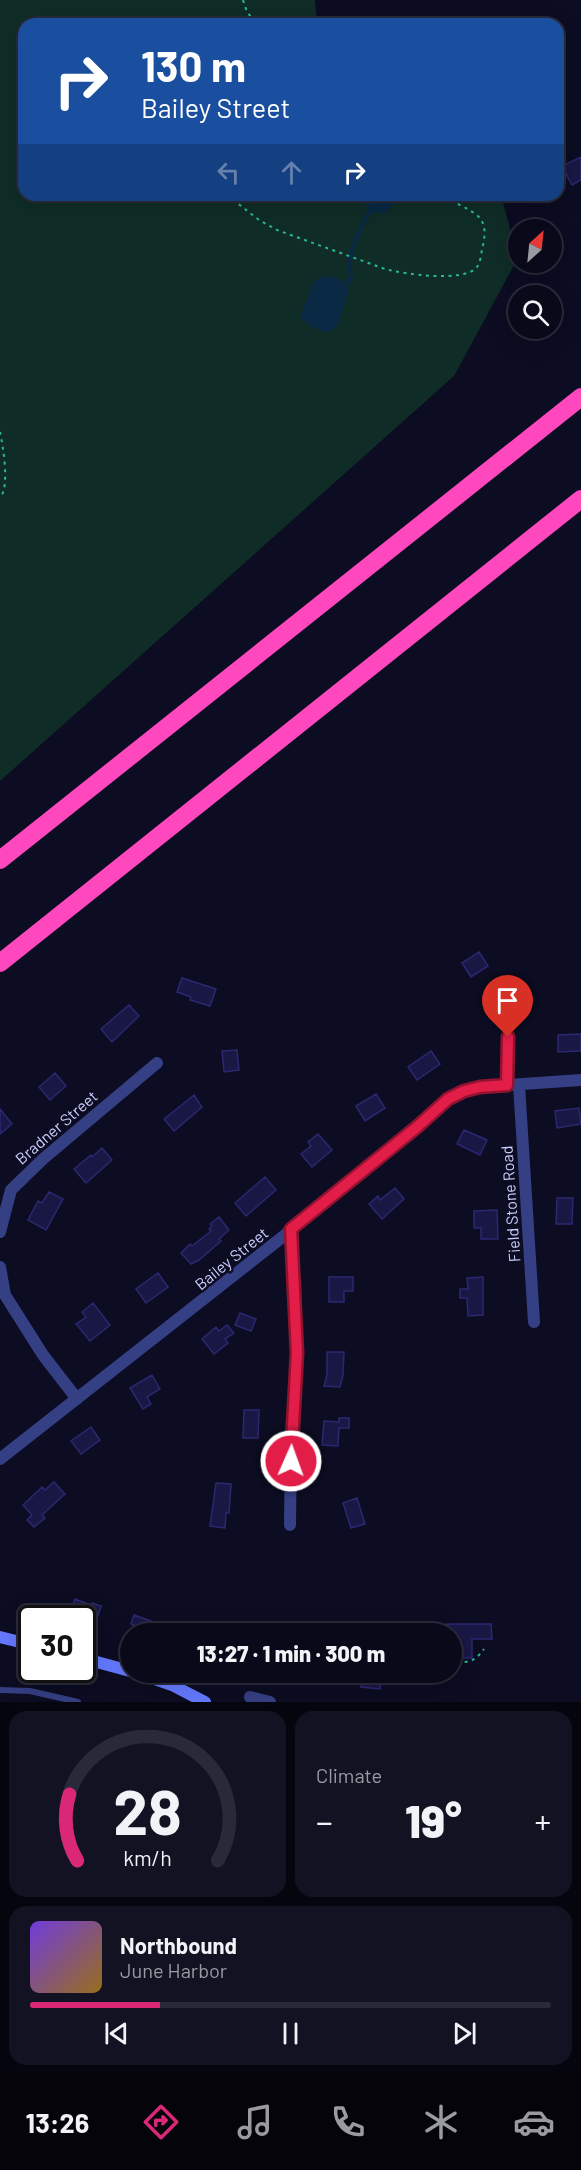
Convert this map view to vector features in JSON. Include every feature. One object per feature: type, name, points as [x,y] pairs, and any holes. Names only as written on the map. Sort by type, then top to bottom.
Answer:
[{"type":"highway","points":[[0,860],[581,397]]},
{"type":"highway","points":[[0,963],[581,499]]},
{"type":"main road","points":[[0,1637],[18,1642]]},
{"type":"main road","points":[[96,1662],[120,1668]]},
{"type":"main road","points":[[166,1683],[205,1702]]},
{"type":"street","points":[[508,1037],[513,1085]]},
{"type":"street","name":"Bradner Street","points":[[0,1232],[11,1190],[43,1159],[157,1063]]},
{"type":"street","name":"Bailey Street","points":[[0,1459],[184,1317],[417,1127],[448,1099],[464,1091],[480,1087],[581,1080]]},
{"type":"street","name":"Field Stone Road","points":[[513,1085],[534,1322]]},
{"type":"street","points":[[290,1526],[291,1439],[297,1353],[291,1229]]},
{"type":"street","points":[[0,1267],[5,1295],[43,1355],[77,1399]]},
{"type":"street","points":[[250,1698],[270,1702]]},
{"type":"lane","points":[[0,1690],[30,1691],[78,1702]]},
{"type":"path","points":[[243,0],[252,18]]},
{"type":"path","points":[[235,201],[277,230],[377,266],[407,274],[459,274],[474,270],[478,265],[484,240],[482,221],[474,213],[451,201]]},
{"type":"path","points":[[0,432],[4,454],[4,493],[0,498]]},
{"type":"path","points":[[462,1663],[477,1658],[484,1649]]},
{"type":"green space","points":[[0,0],[315,0],[316,18],[18,18],[18,201],[503,201],[508,221],[508,273],[510,273],[454,376],[0,781]]},
{"type":"water","points":[[365,201],[395,201],[386,212],[376,213],[368,207]]},
{"type":"water","points":[[323,276],[338,279],[349,289],[337,326],[328,333],[312,327],[300,317],[314,281]]},
{"type":"building","points":[[581,157],[581,180],[572,185],[564,165]]},
{"type":"building","points":[[479,952],[488,966],[471,977],[462,963]]},
{"type":"building","points":[[182,978],[216,989],[210,1006],[190,1000],[191,997],[177,992]]},
{"type":"building","points":[[129,1005],[139,1016],[112,1042],[101,1029]]},
{"type":"building","points":[[581,1034],[581,1051],[558,1052],[558,1035]]},
{"type":"building","points":[[237,1050],[239,1070],[224,1072],[222,1051]]},
{"type":"building","points":[[431,1051],[440,1064],[417,1080],[408,1067]]},
{"type":"building","points":[[55,1073],[66,1086],[50,1100],[39,1087]]},
{"type":"building","points":[[376,1094],[385,1108],[365,1121],[356,1106]]},
{"type":"building","points":[[194,1095],[202,1107],[174,1131],[164,1119]]},
{"type":"building","points":[[579,1108],[581,1124],[557,1128],[555,1111]]},
{"type":"building","points":[[0,1109],[12,1124],[0,1134]]},
{"type":"building","points":[[464,1130],[487,1140],[480,1155],[457,1144]]},
{"type":"building","points":[[318,1134],[332,1150],[312,1167],[301,1154],[311,1146],[308,1142]]},
{"type":"building","points":[[102,1148],[112,1160],[86,1183],[74,1169]]},
{"type":"building","points":[[265,1177],[276,1190],[246,1216],[235,1203]]},
{"type":"building","points":[[395,1188],[404,1199],[382,1219],[369,1204],[378,1196],[380,1200]]},
{"type":"building","points":[[49,1192],[63,1199],[46,1230],[28,1220],[38,1201],[42,1203]]},
{"type":"building","points":[[557,1198],[573,1198],[572,1224],[556,1224]]},
{"type":"building","points":[[497,1210],[498,1239],[481,1239],[481,1228],[474,1228],[474,1211]]},
{"type":"building","points":[[219,1217],[229,1230],[219,1239],[221,1241],[191,1264],[181,1253],[190,1244],[192,1246],[211,1231],[210,1224]]},
{"type":"building","points":[[158,1273],[168,1287],[146,1303],[136,1289]]},
{"type":"building","points":[[329,1277],[353,1277],[353,1291],[344,1291],[344,1302],[329,1302]]},
{"type":"building","points":[[483,1277],[483,1315],[468,1316],[467,1298],[460,1298],[460,1289],[468,1289],[467,1278]]},
{"type":"building","points":[[93,1303],[110,1325],[90,1341],[76,1324],[86,1317],[82,1312]]},
{"type":"building","points":[[240,1313],[256,1319],[251,1331],[235,1325]]},
{"type":"building","points":[[227,1325],[234,1333],[225,1339],[228,1343],[214,1354],[202,1339],[216,1327],[219,1331]]},
{"type":"building","points":[[327,1352],[344,1352],[340,1387],[324,1386],[327,1375]]},
{"type":"building","points":[[152,1375],[160,1389],[147,1397],[151,1404],[143,1409],[130,1388]]},
{"type":"building","points":[[244,1410],[259,1410],[258,1438],[243,1438]]},
{"type":"building","points":[[339,1418],[349,1418],[349,1428],[339,1428],[338,1446],[322,1445],[324,1421],[339,1422]]},
{"type":"building","points":[[91,1427],[100,1440],[81,1454],[71,1441]]},
{"type":"building","points":[[54,1482],[65,1494],[42,1515],[45,1518],[34,1527],[27,1520],[32,1515],[23,1505],[42,1487],[45,1490]]},
{"type":"building","points":[[216,1483],[231,1484],[229,1513],[226,1513],[225,1528],[210,1526]]},
{"type":"building","points":[[357,1498],[365,1524],[351,1528],[343,1503]]},
{"type":"building","points":[[75,1599],[91,1605],[73,1605]]},
{"type":"building","points":[[92,1603],[101,1606],[98,1616],[96,1615],[96,1605],[91,1605]]},
{"type":"building","points":[[134,1615],[156,1623],[131,1623]]},
{"type":"building","points":[[462,1624],[491,1624],[492,1639],[472,1639],[472,1658],[462,1658]]},
{"type":"building","points":[[362,1683],[381,1683],[380,1689],[361,1687]]},
{"type":"waterway","points":[[347,284],[351,273],[350,262],[355,241],[372,208]]},
{"type":"route","points":[[291,1461],[297,1353],[291,1229],[448,1099],[464,1091],[480,1087],[507,1085],[508,1037]]}]
